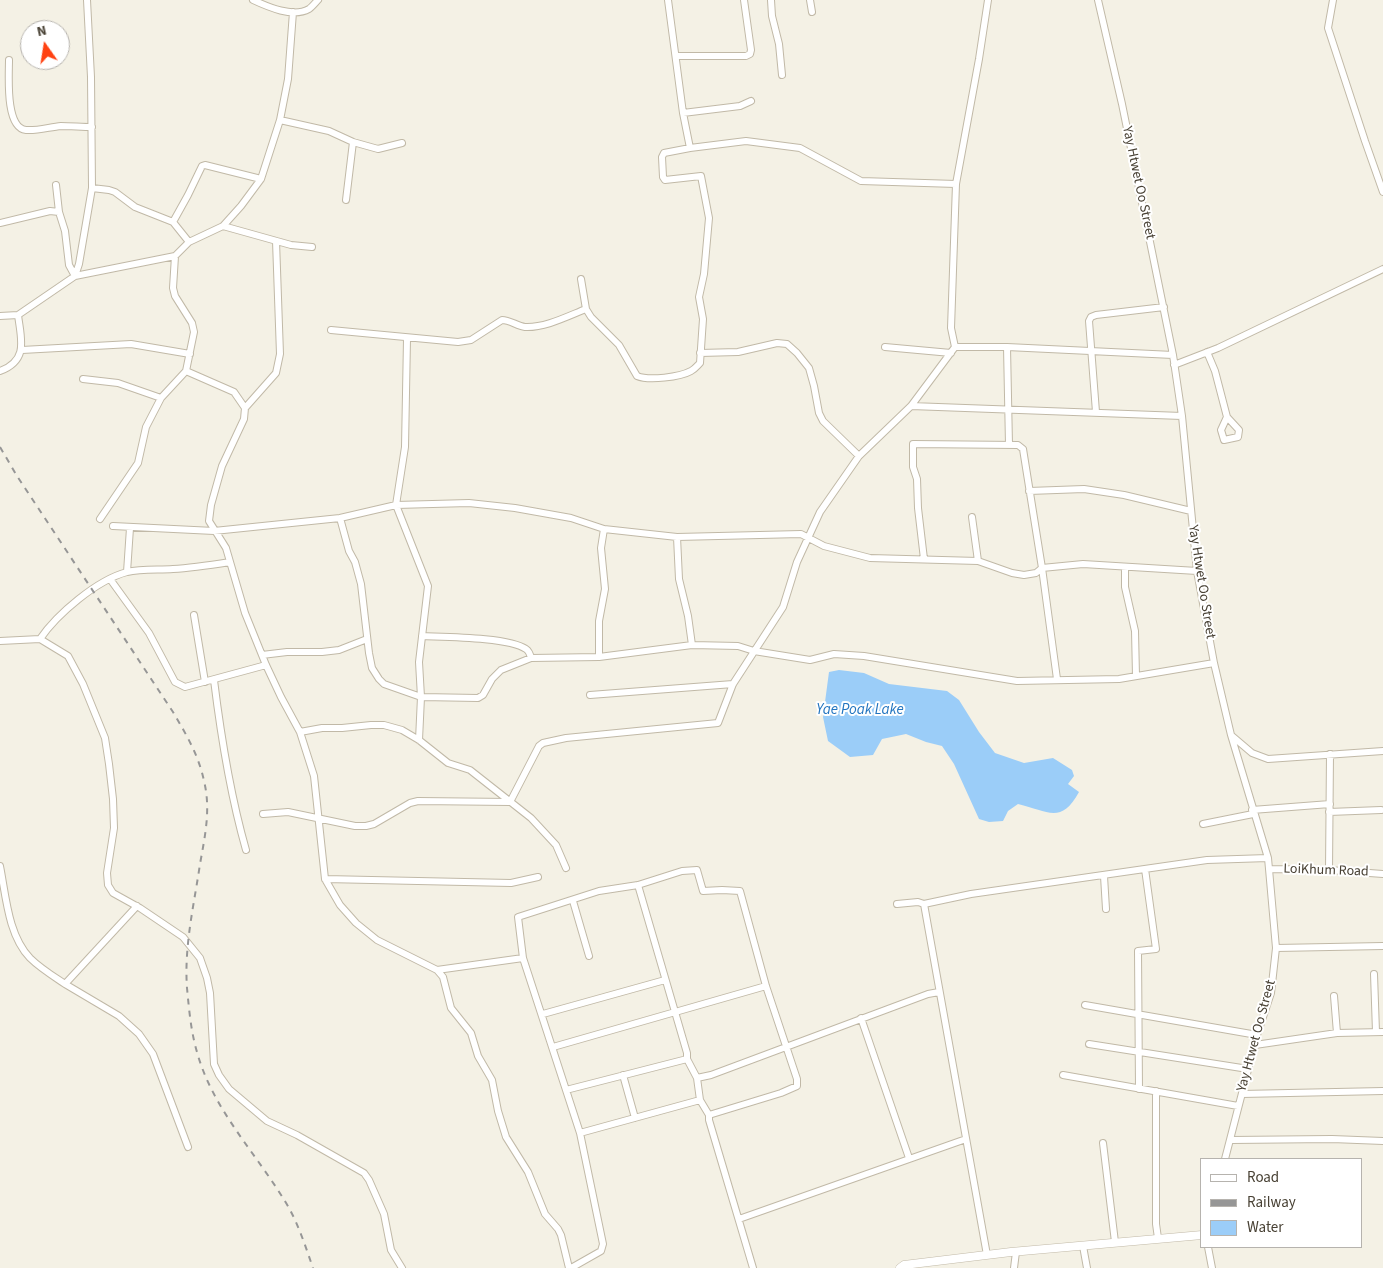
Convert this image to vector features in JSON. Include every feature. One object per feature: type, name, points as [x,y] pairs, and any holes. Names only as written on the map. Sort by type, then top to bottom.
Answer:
[{"type":"street","points":[[75,276],[92,188],[91,77],[87,0]]},
{"type":"street","points":[[253,0],[272,8],[293,12],[309,9],[318,0]]},
{"type":"street","points":[[668,0],[683,113],[690,148]]},
{"type":"street","points":[[676,56],[746,56],[750,54],[744,0]]},
{"type":"street","points":[[770,0],[779,44],[782,75]]},
{"type":"street","points":[[810,0],[812,12]]},
{"type":"street","points":[[510,802],[539,746],[543,743],[566,738],[715,724],[720,721],[732,684],[783,607],[797,562],[820,512],[859,456],[911,406],[953,350],[951,328],[956,184],[988,0]]},
{"type":"street","name":"Yay Htwet Oo Street","points":[[1098,0],[1122,104],[1173,355],[1182,416],[1197,571],[1214,663],[1231,735],[1268,858],[1276,948],[1271,993],[1257,1035],[1225,1158]]},
{"type":"street","points":[[1333,0],[1328,28],[1364,141],[1383,192]]},
{"type":"street","points":[[0,316],[18,315],[75,276],[175,256],[189,242],[223,226],[261,179],[280,120],[288,79],[293,12]]},
{"type":"street","points":[[9,60],[10,96],[13,119],[16,125],[26,130],[63,126],[92,127]]},
{"type":"street","points":[[683,113],[740,106],[751,101]]},
{"type":"street","points":[[280,120],[329,131],[353,142],[378,149],[402,143]]},
{"type":"street","points":[[581,279],[586,309],[591,317],[619,345],[637,376],[642,378],[662,378],[690,372],[700,363],[703,319],[699,297],[704,274],[709,218],[702,179],[698,176],[665,180],[663,177],[662,157],[664,153],[746,141],[800,148],[862,181],[956,184]]},
{"type":"street","points":[[346,200],[353,142]]},
{"type":"street","points":[[173,222],[202,166],[206,165],[261,179]]},
{"type":"street","points":[[56,185],[59,212],[66,231],[69,265],[75,276]]},
{"type":"street","points":[[92,188],[115,192],[134,207],[173,222],[189,242]]},
{"type":"street","points":[[0,223],[50,211],[59,212]]},
{"type":"street","points":[[223,226],[291,246],[312,248]]},
{"type":"street","points":[[276,241],[280,354],[276,373],[245,408],[244,419],[222,466],[211,505],[209,521],[226,548],[245,613],[266,665],[300,732],[314,776],[325,880],[340,905],[363,929],[377,940],[437,970],[443,977],[451,1008],[471,1033],[478,1056],[492,1080],[498,1111],[506,1137],[528,1172],[545,1214],[558,1228],[570,1268],[601,1251],[604,1244],[580,1133],[524,958],[518,917],[573,901],[599,891],[697,870],[704,891],[740,892],[766,986],[797,1079],[797,1086],[709,1115]]},
{"type":"street","points":[[100,519],[138,463],[146,427],[161,398],[186,371],[194,332],[192,323],[175,296],[173,288],[175,256]]},
{"type":"street","points":[[1174,365],[1207,352],[1383,269]]},
{"type":"street","points":[[1096,412],[1090,317],[1164,307]]},
{"type":"street","points":[[332,330],[458,342],[471,340],[502,320],[523,327],[534,327],[560,320],[586,309]]},
{"type":"street","points":[[0,371],[16,360],[22,350],[18,315]]},
{"type":"street","points":[[407,338],[405,447],[396,505],[428,586],[419,662],[421,697],[420,740]]},
{"type":"street","points":[[700,353],[738,352],[777,343],[787,344],[809,368],[819,413],[824,421],[859,456]]},
{"type":"street","points":[[22,350],[131,344],[190,354]]},
{"type":"street","points":[[885,347],[953,350],[1007,347],[1173,355]]},
{"type":"street","points":[[1007,347],[1009,445]]},
{"type":"street","points":[[1207,352],[1215,372],[1227,417]]},
{"type":"street","points":[[186,371],[234,392],[245,408]]},
{"type":"street","points":[[83,379],[118,383],[161,398]]},
{"type":"street","points":[[911,406],[1182,416]]},
{"type":"street","points":[[924,559],[918,508],[918,479],[913,467],[913,444],[1018,445],[1023,449],[1057,680]]},
{"type":"street","points":[[1029,491],[1084,489],[1124,495],[1190,511]]},
{"type":"street","points":[[113,526],[214,531],[340,518],[396,505],[478,504],[515,508],[571,518],[604,529],[677,536],[801,534],[824,546],[870,558],[978,561],[1012,573],[1024,575],[1036,573],[1042,568],[1083,564],[1197,571]]},
{"type":"street","points":[[972,517],[978,561]]},
{"type":"street","points":[[340,518],[361,584],[372,668],[384,684],[421,697],[478,698],[483,695],[492,679],[501,670],[531,658],[599,657],[692,645],[738,646],[754,651],[810,660],[834,654],[864,656],[1016,681],[1119,679],[1214,663]]},
{"type":"street","points":[[127,572],[130,528]]},
{"type":"street","points":[[599,657],[599,622],[605,589],[600,548],[604,529]]},
{"type":"street","points":[[677,536],[679,579],[688,616],[692,645]]},
{"type":"street","points":[[40,639],[50,625],[73,602],[110,579],[127,572],[230,562]]},
{"type":"street","points":[[1125,567],[1125,587],[1135,631],[1136,676]]},
{"type":"street","points":[[110,579],[149,633],[175,682],[185,687],[266,665]]},
{"type":"street","points":[[194,615],[205,682]]},
{"type":"street","points":[[422,636],[471,638],[506,643],[523,647],[530,653],[531,658]]},
{"type":"street","points":[[0,642],[40,639],[68,656],[83,684],[105,738],[113,799],[114,828],[107,873],[108,885],[113,892],[184,937],[200,958],[207,978],[211,1000],[214,1064],[219,1076],[229,1089],[267,1121],[297,1135],[364,1172],[384,1214],[390,1250],[402,1268]]},
{"type":"street","points":[[262,655],[339,650],[367,639]]},
{"type":"street","points":[[214,680],[234,810],[246,850]]},
{"type":"street","points":[[590,695],[732,684]]},
{"type":"street","points":[[300,732],[322,728],[384,725],[402,730],[420,740],[448,763],[470,770],[532,818],[556,845],[566,868]]},
{"type":"street","points":[[1231,735],[1252,753],[1268,759],[1383,750]]},
{"type":"street","points":[[1329,870],[1330,754]]},
{"type":"street","points":[[263,814],[288,812],[355,826],[366,826],[374,824],[410,803],[418,801],[510,802]]},
{"type":"street","points":[[1203,824],[1253,812],[1330,804]]},
{"type":"street","points":[[1329,812],[1380,810]]},
{"type":"street","points":[[897,904],[918,902],[924,904],[971,894],[1207,860],[1268,858]]},
{"type":"street","points":[[0,866],[12,922],[18,940],[30,958],[64,984],[119,1016],[139,1034],[153,1054],[188,1147]]},
{"type":"street","points":[[1139,1089],[1140,1015],[1138,951],[1156,949],[1145,869]]},
{"type":"street","name":"LoiKhum Road","points":[[1269,869],[1329,870],[1383,874]]},
{"type":"street","points":[[1104,876],[1106,909]]},
{"type":"street","points":[[325,880],[511,882],[538,877]]},
{"type":"street","points":[[638,884],[687,1058],[697,1078],[700,1100],[709,1115],[714,1138],[753,1268]]},
{"type":"street","points":[[573,901],[589,956]]},
{"type":"street","points":[[924,904],[987,1255]]},
{"type":"street","points":[[64,984],[137,906]]},
{"type":"street","points":[[1276,948],[1383,946]]},
{"type":"street","points":[[437,970],[524,958]]},
{"type":"street","points":[[1255,1045],[1337,1033],[1380,1032],[1374,974]]},
{"type":"street","points":[[543,1014],[665,980]]},
{"type":"street","points":[[553,1047],[766,986]]},
{"type":"street","points":[[697,1078],[711,1075],[862,1018],[928,994],[939,992]]},
{"type":"street","points":[[1334,996],[1337,1033]]},
{"type":"street","points":[[1085,1005],[1257,1035]]},
{"type":"street","points":[[862,1018],[910,1158]]},
{"type":"street","points":[[1089,1044],[1248,1069]]},
{"type":"street","points":[[566,1090],[687,1058]]},
{"type":"street","points":[[623,1074],[636,1118]]},
{"type":"street","points":[[1063,1075],[1238,1106]]},
{"type":"street","points":[[1156,1091],[1156,1224],[1158,1238]]},
{"type":"street","points":[[1242,1094],[1383,1091]]},
{"type":"street","points":[[580,1133],[700,1100]]},
{"type":"street","points":[[739,1220],[966,1139]]},
{"type":"street","points":[[1231,1140],[1383,1141]]},
{"type":"street","points":[[1104,1143],[1115,1242]]},
{"type":"street","points":[[900,1268],[904,1265],[987,1255],[1200,1235]]},
{"type":"street","points":[[1083,1246],[1087,1268]]},
{"type":"street","points":[[1208,1248],[1212,1268]]},
{"type":"street","points":[[1014,1268],[1016,1252]]},
{"type":"water","name":"Yae Poak Lake","points":[[839,670],[864,673],[889,684],[947,691],[959,700],[995,753],[1024,763],[1053,758],[1072,770],[1074,776],[1068,784],[1079,792],[1066,809],[1060,812],[1046,812],[1018,804],[1008,811],[1003,821],[989,822],[979,819],[954,764],[942,746],[906,734],[882,739],[873,755],[850,757],[828,741],[823,717],[829,672]]},
{"type":"railway","points":[[0,447],[17,476],[173,712],[199,763],[206,791],[207,812],[190,926],[186,972],[189,1012],[195,1044],[204,1074],[225,1114],[289,1208],[313,1268]]}]
